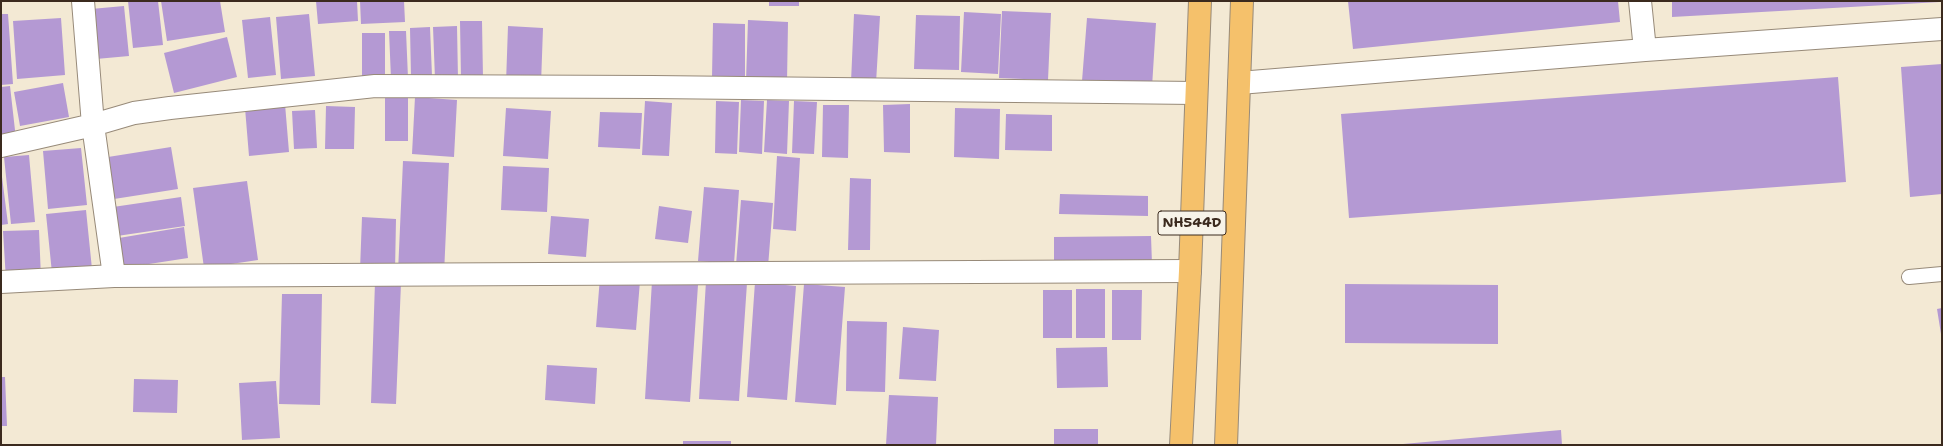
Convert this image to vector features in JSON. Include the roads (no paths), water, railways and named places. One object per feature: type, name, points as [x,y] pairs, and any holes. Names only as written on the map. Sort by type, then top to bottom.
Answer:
[{"type":"highway","name":"NH544D","points":[[1181,445],[1190,271],[1200,1]]},
{"type":"highway","name":"NH544D","points":[[1226,445],[1242,1]]},
{"type":"street","points":[[83,1],[93,125],[114,276]]},
{"type":"street","points":[[1640,1],[1645,50]]},
{"type":"street","points":[[1239,83],[1645,50],[1942,29]]},
{"type":"street","points":[[1,146],[93,125],[134,113],[375,86],[653,87],[1196,93]]},
{"type":"street","points":[[1,282],[114,276],[1190,271]]},
{"type":"lane","points":[[1909,277],[1942,274]]}]
